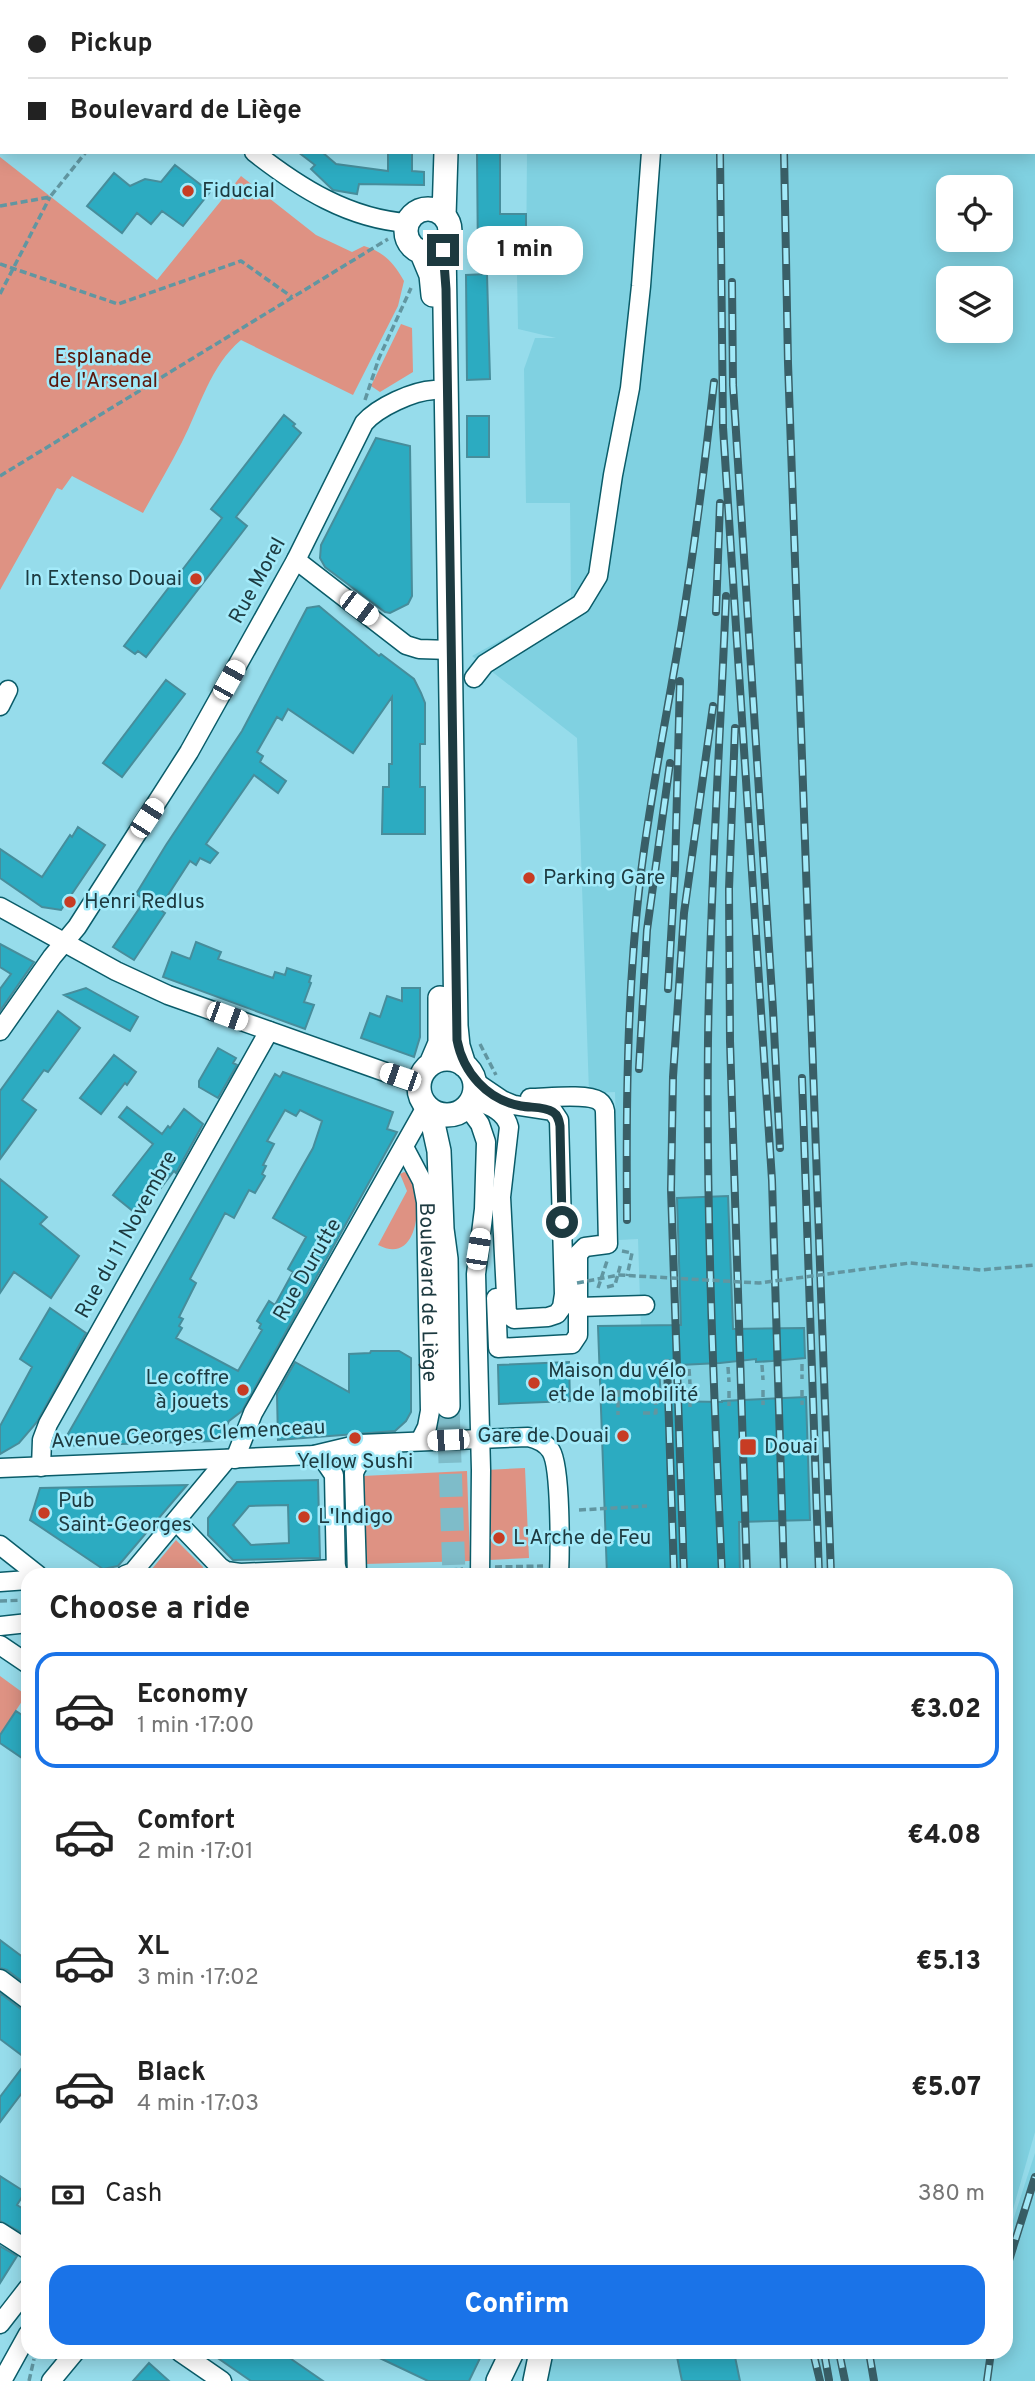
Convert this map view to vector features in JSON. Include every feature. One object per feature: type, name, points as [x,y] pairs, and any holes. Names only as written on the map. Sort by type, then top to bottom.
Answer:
[{"type":"main road","points":[[421,227],[432,187],[432,154]]},
{"type":"main road","points":[[421,227],[445,154]]},
{"type":"main road","name":"Boulevard de Liège","points":[[446,1259],[454,1198],[455,1135],[467,1093],[456,1026],[443,650],[434,390],[432,287],[421,227],[450,230],[444,245],[443,650],[440,1026],[438,1050],[425,1074],[421,1099],[428,1108],[439,1143],[442,1229],[446,1259],[448,1406]]},
{"type":"main road","points":[[425,1074],[449,1059],[467,1093],[445,1115],[428,1108]]},
{"type":"main road","points":[[498,2381],[509,2359]]},
{"type":"main road","points":[[534,2381],[539,2359]]},
{"type":"street","points":[[257,154],[290,180],[318,196],[365,216],[421,227]]},
{"type":"street","points":[[474,678],[485,664],[581,604],[598,576],[612,475],[630,388],[651,154]]},
{"type":"street","name":"Rue Morel","points":[[0,1031],[77,927],[188,752],[296,560],[365,423],[409,395],[434,390]]},
{"type":"street","points":[[296,560],[406,645],[419,649],[443,650]]},
{"type":"street","points":[[0,706],[8,690]]},
{"type":"street","points":[[0,907],[116,971],[168,995],[269,1031],[425,1074]]},
{"type":"street","name":"Rue du 11 Novembre","points":[[41,1466],[42,1440],[48,1424],[269,1031]]},
{"type":"street","points":[[467,1093],[524,1107],[548,1109],[557,1115],[564,1294],[562,1307],[557,1314],[514,1319],[507,1314],[502,1186],[508,1121],[505,1116],[467,1093]]},
{"type":"street","points":[[467,1093],[486,1142],[484,1209],[476,1275],[482,1568]]},
{"type":"street","points":[[502,1100],[594,1099],[599,1101],[605,1111],[608,1244],[585,1247],[578,1254],[578,1335],[572,1344],[498,1348],[495,1261],[502,1225]]},
{"type":"street","name":"Rue Durutte","points":[[136,1568],[231,1459],[253,1413],[428,1108]]},
{"type":"street","name":"Boulevard de Liège","points":[[404,1147],[422,1181],[426,1202],[430,1411],[427,1427],[420,1441]]},
{"type":"street","points":[[578,1307],[645,1305]]},
{"type":"street","points":[[340,1568],[344,1470],[355,1451],[373,1443]]},
{"type":"street","name":"Avenue Georges Clemenceau","points":[[0,1468],[314,1455],[352,1445],[373,1443],[479,1443]]},
{"type":"street","points":[[357,1568],[353,1479],[360,1461],[382,1452],[479,1443],[527,1448],[536,1452],[543,1460],[552,1568]]},
{"type":"street","points":[[314,1455],[326,1461],[334,1475],[340,1568]]},
{"type":"street","points":[[176,1521],[223,1568]]},
{"type":"street","points":[[0,1545],[29,1568]]},
{"type":"street","points":[[0,1582],[21,1580]]},
{"type":"street","points":[[0,1626],[21,1624]]},
{"type":"street","points":[[0,1645],[21,1659]]},
{"type":"street","points":[[0,1979],[21,1995]]},
{"type":"street","points":[[0,2232],[21,2246]]},
{"type":"street","points":[[0,2324],[21,2297]]},
{"type":"street","points":[[0,2336],[21,2310]]},
{"type":"street","points":[[2,2381],[21,2347]]},
{"type":"street","points":[[51,2381],[69,2359]]},
{"type":"street","points":[[190,2359],[222,2381]]},
{"type":"path","points":[[0,294],[50,197],[84,154]]},
{"type":"path","points":[[0,206],[50,197]]},
{"type":"path","points":[[0,476],[390,237],[421,227]]},
{"type":"path","points":[[0,264],[118,304],[241,261],[292,297]]},
{"type":"path","points":[[365,423],[365,396],[411,287]]},
{"type":"path","points":[[598,1288],[615,1285],[621,1263],[619,1275]]},
{"type":"path","points":[[578,1283],[619,1275],[759,1283],[910,1263],[981,1270],[1035,1265]]},
{"type":"path","points":[[627,1276],[629,1268]]},
{"type":"path","points":[[802,1364],[802,1379]]},
{"type":"path","points":[[762,1365],[763,1381]]},
{"type":"path","points":[[728,1367],[729,1382]]},
{"type":"path","points":[[690,1369],[690,1384]]},
{"type":"path","points":[[643,1413],[656,1413],[655,1389]]},
{"type":"path","points":[[618,1390],[618,1415]]},
{"type":"path","points":[[763,1390],[763,1405]]},
{"type":"path","points":[[802,1390],[802,1405]]},
{"type":"path","points":[[690,1391],[690,1407]]},
{"type":"path","points":[[729,1391],[729,1406]]},
{"type":"path","points":[[579,1510],[647,1506]]},
{"type":"path","points":[[0,1601],[21,1600]]},
{"type":"path","points":[[29,2381],[34,2359]]},
{"type":"shaded area","points":[[527,154],[1035,154],[1035,2132],[1013,2209],[1013,1568],[649,1568],[638,1239],[619,1240],[615,1092],[589,1093],[577,738],[472,656],[571,601],[570,503],[526,503],[524,369],[535,338],[556,338],[518,329],[517,274],[526,273]]},
{"type":"shaded area","points":[[1035,2153],[1035,2381],[522,2381],[535,2359],[1013,2359],[1013,2221]]},
{"type":"green space","name":"Esplanade de l'Arsenal","points":[[0,157],[157,280],[241,176],[316,235],[352,252],[364,246],[383,255],[404,281],[398,306],[353,395],[241,340],[230,350],[213,374],[182,442],[143,513],[72,476],[62,490],[57,488],[0,590]]},
{"type":"green space","points":[[401,324],[412,328],[413,372],[380,392],[371,386]]},
{"type":"green space","points":[[404,1172],[415,1188],[416,1222],[408,1242],[400,1248],[390,1249],[378,1245],[407,1191],[400,1174]]},
{"type":"green space","points":[[525,1468],[529,1558],[489,1560],[486,1470]]},
{"type":"green space","points":[[467,1471],[470,1561],[365,1564],[362,1476]]},
{"type":"green space","points":[[176,1540],[203,1567],[203,1568],[153,1568]]},
{"type":"green space","points":[[0,1676],[21,1691],[21,1703],[0,1735]]},
{"type":"building","points":[[301,154],[324,154],[336,164],[388,171],[388,154],[412,154],[412,171],[424,172],[424,185],[359,184],[357,194],[333,190],[311,169],[315,165]]},
{"type":"building","points":[[477,154],[500,154],[500,214],[526,214],[526,263],[478,264]]},
{"type":"building","points":[[175,165],[210,192],[183,226],[162,211],[151,224],[137,213],[122,233],[87,206],[114,173],[130,186],[145,179],[161,182]]},
{"type":"building","points":[[487,274],[490,379],[467,380],[466,275]]},
{"type":"building","points":[[284,415],[301,433],[236,517],[247,526],[146,657],[138,651],[135,654],[124,646],[222,518],[211,509]]},
{"type":"building","points":[[467,416],[489,416],[489,457],[467,457]]},
{"type":"building","points":[[376,438],[410,446],[412,596],[408,604],[390,613],[325,567],[320,558],[321,545]]},
{"type":"building","points":[[319,606],[379,656],[381,654],[414,679],[421,693],[425,703],[425,744],[420,744],[420,787],[425,787],[425,834],[382,834],[383,787],[389,787],[389,764],[392,764],[392,697],[353,753],[288,709],[282,720],[277,717],[257,752],[263,756],[260,762],[286,781],[278,793],[254,775],[206,844],[218,853],[210,863],[200,858],[196,865],[190,861],[159,909],[165,913],[134,960],[113,947],[145,900],[136,894],[242,731],[307,608]]},
{"type":"building","points":[[166,680],[185,694],[122,777],[103,763]]},
{"type":"building","points":[[78,827],[105,845],[61,910],[42,907],[0,878],[0,849],[42,877]]},
{"type":"building","points":[[196,942],[221,952],[218,959],[273,978],[275,972],[285,975],[287,968],[311,976],[304,1002],[314,1005],[305,1029],[163,977],[172,952],[190,959]]},
{"type":"building","points":[[0,944],[34,962],[0,1011],[0,989],[11,974],[0,967]]},
{"type":"building","points":[[86,988],[138,1017],[130,1031],[64,995]]},
{"type":"building","points":[[402,988],[420,988],[420,1037],[414,1057],[361,1038],[370,1013],[380,1017],[387,996],[402,1001]]},
{"type":"building","points":[[58,1011],[80,1028],[48,1072],[44,1070],[22,1100],[36,1110],[0,1159],[0,1091]]},
{"type":"building","points":[[218,1048],[236,1058],[233,1063],[237,1065],[218,1098],[199,1087],[199,1081]]},
{"type":"building","points":[[114,1055],[136,1072],[101,1114],[80,1098]]},
{"type":"building","points":[[283,1072],[393,1112],[387,1129],[397,1132],[242,1411],[229,1421],[221,1437],[214,1441],[61,1446],[275,1074],[280,1077]],"holes":[[[285,1110],[296,1116],[300,1110],[322,1121],[313,1148],[273,1218],[306,1237],[288,1269],[293,1272],[275,1305],[269,1301],[257,1321],[262,1330],[238,1371],[176,1338],[182,1328],[179,1326],[183,1319],[179,1317],[196,1283],[190,1279],[225,1213],[234,1218],[249,1190],[255,1193],[265,1176],[262,1174],[266,1166],[263,1165],[274,1144],[267,1141]]]},
{"type":"building","points":[[127,1107],[162,1134],[184,1109],[203,1124],[176,1173],[174,1171],[139,1216],[113,1195],[153,1144],[119,1117]]},
{"type":"building","points":[[0,1179],[47,1217],[40,1224],[79,1256],[51,1298],[14,1272],[0,1293]]},
{"type":"building","points":[[728,1196],[733,1329],[804,1328],[805,1358],[659,1366],[661,1401],[722,1402],[806,1397],[810,1520],[739,1522],[740,1568],[607,1568],[598,1326],[681,1325],[677,1198]]},
{"type":"building","points":[[50,1308],[86,1333],[37,1422],[19,1443],[0,1454],[0,1426],[32,1367],[20,1359]]},
{"type":"building","points":[[399,1351],[411,1358],[411,1412],[406,1421],[395,1431],[278,1440],[277,1394],[295,1362],[349,1392],[349,1354]]},
{"type":"building","name":"Maison du vélo et de la mobilité","points":[[569,1362],[570,1401],[499,1404],[498,1365]]},
{"type":"building","points":[[318,1480],[320,1558],[233,1560],[208,1535],[208,1518],[237,1482]],"holes":[[[288,1505],[289,1543],[251,1545],[233,1525],[249,1506]]]},
{"type":"building","points":[[187,1485],[118,1566],[108,1568],[102,1568],[30,1520],[40,1488]]},
{"type":"building","points":[[16,1711],[21,1714],[21,1757],[0,1743],[0,1735]]},
{"type":"building","points":[[0,1940],[21,1956],[21,1981],[0,1968]]},
{"type":"building","points":[[0,1993],[21,2009],[21,2055],[0,2039]]},
{"type":"building","points":[[21,2069],[21,2094],[0,2122],[0,2097]]},
{"type":"building","points":[[0,2176],[21,2189],[21,2198],[17,2205],[21,2208],[21,2232],[0,2221]]},
{"type":"building","points":[[0,2246],[17,2256],[0,2283]]},
{"type":"building","points":[[219,2359],[291,2359],[323,2381],[251,2381]]},
{"type":"building","points":[[382,2359],[480,2359],[469,2381],[428,2381]]},
{"type":"building","points":[[677,2359],[735,2359],[740,2381],[682,2381]]},
{"type":"building","points":[[149,2363],[169,2381],[133,2381]]},
{"type":"tunnel","points":[[448,1406],[454,1568]]},
{"type":"railway","points":[[720,154],[723,427],[772,1180],[784,1568]]},
{"type":"railway","points":[[784,154],[788,363],[831,1568]]},
{"type":"railway","points":[[732,282],[733,385],[780,1148]]},
{"type":"railway","points":[[627,1220],[628,1050],[640,881],[691,564],[714,382]]},
{"type":"railway","points":[[716,612],[720,503]]},
{"type":"railway","points":[[722,1568],[711,1308],[708,1041],[726,596]]},
{"type":"railway","points":[[668,989],[675,869],[680,681]]},
{"type":"railway","points":[[684,1568],[671,1189],[673,1077],[684,913],[713,706]]},
{"type":"railway","points":[[735,728],[729,889],[730,1041],[747,1568]]},
{"type":"railway","points":[[639,1069],[647,930],[670,763]]},
{"type":"railway","points":[[802,1078],[819,1568]]},
{"type":"railway","points":[[667,1363],[674,1568]]},
{"type":"railway","points":[[1013,2248],[1035,2177]]},
{"type":"railway","points":[[815,2359],[820,2381]]},
{"type":"railway","points":[[825,2359],[829,2380]]},
{"type":"railway","points":[[840,2359],[845,2381]]},
{"type":"railway","points":[[870,2359],[874,2381]]},
{"type":"railway","points":[[987,2381],[990,2359]]},
{"type":"place","name":"Fiducial","points":[[188,191]]},
{"type":"place","name":"In Extenso Douai","points":[[196,579]]},
{"type":"place","name":"Parking Gare","points":[[529,878]]},
{"type":"place","name":"Henri Redlus","points":[[70,902]]},
{"type":"place","name":"Maison du vélo et de la mobilité","points":[[534,1383]]},
{"type":"place","name":"Le coffre à jouets","points":[[243,1390]]},
{"type":"place","name":"Gare de Douai","points":[[623,1436]]},
{"type":"place","name":"Yellow Sushi","points":[[355,1438]]},
{"type":"place","name":"Douai","points":[[748,1447]]},
{"type":"place","name":"Pub Saint-Georges","points":[[44,1513]]},
{"type":"place","name":"L'Indigo","points":[[304,1517]]},
{"type":"place","name":"L'Arche de Feu","points":[[499,1538]]},
{"type":"route","points":[[443,250],[446,289],[457,1040],[464,1065],[474,1081],[514,1105],[548,1109],[557,1115],[560,1126],[562,1222]]}]
